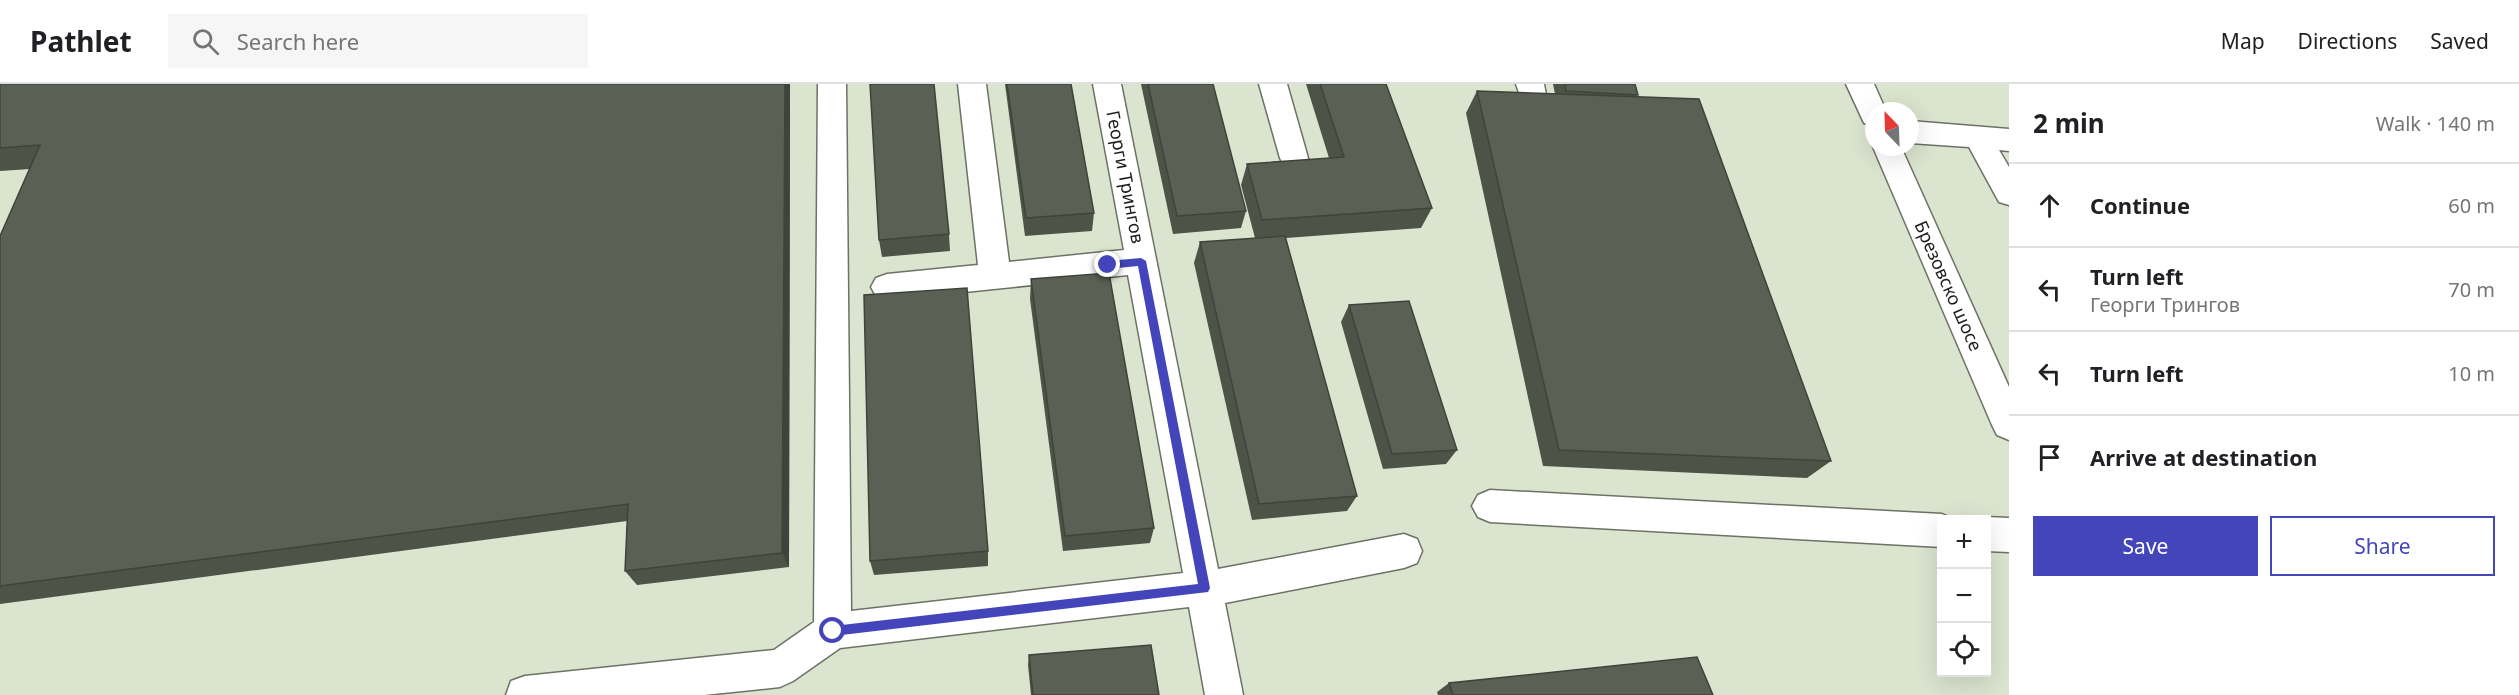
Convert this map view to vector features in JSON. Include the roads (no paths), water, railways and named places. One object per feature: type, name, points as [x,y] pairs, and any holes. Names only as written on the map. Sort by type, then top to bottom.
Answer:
[{"type":"street","points":[[832,84],[833,631]]},
{"type":"street","points":[[972,84],[995,276]]},
{"type":"street","name":"Георги Трингов","points":[[1107,84],[1224,695]]},
{"type":"street","points":[[1272,84],[1294,158]]},
{"type":"street","points":[[1860,84],[1868,102]]},
{"type":"street","points":[[1919,133],[2009,140]]},
{"type":"street","points":[[1978,138],[2009,194]]},
{"type":"street","name":"Брезовско шосе","points":[[1891,156],[2009,425]]},
{"type":"street","points":[[887,286],[1141,261]]},
{"type":"street","points":[[1490,506],[1937,531]]},
{"type":"street","points":[[1991,534],[2009,535]]},
{"type":"street","points":[[525,695],[780,668],[833,631],[1204,588],[1273,578],[1404,551]]}]
